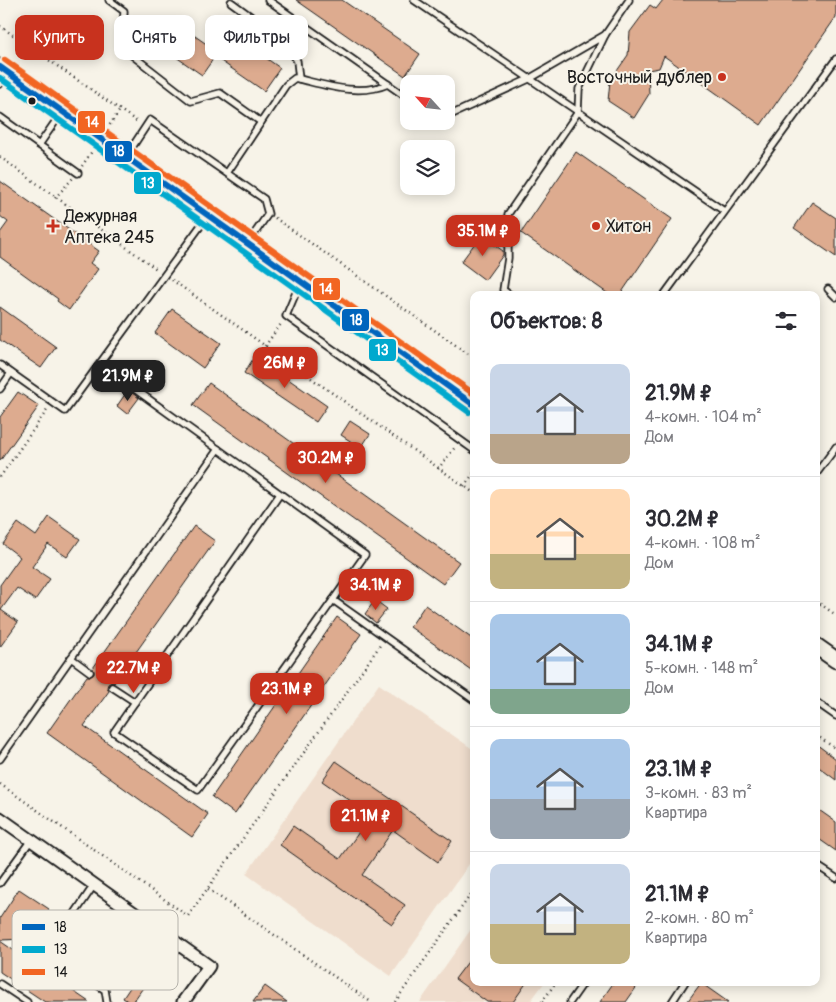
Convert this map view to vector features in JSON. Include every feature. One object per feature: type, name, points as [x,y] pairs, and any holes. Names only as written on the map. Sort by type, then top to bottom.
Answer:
[{"type":"main road","points":[[3,75],[63,112],[470,401]]},
{"type":"main road","points":[[820,649],[836,660]]},
{"type":"street","points":[[0,818],[129,910]]},
{"type":"street","points":[[178,944],[209,966],[184,1002]]},
{"type":"lane","points":[[110,0],[124,11],[123,36],[128,52],[191,101],[220,93],[261,122]]},
{"type":"lane","points":[[268,0],[400,93]]},
{"type":"lane","points":[[414,0],[724,211]]},
{"type":"lane","points":[[504,291],[502,290],[508,258],[508,214],[578,112],[579,89],[605,35],[629,0]]},
{"type":"lane","points":[[231,2],[287,43],[297,61],[299,79]]},
{"type":"lane","points":[[455,113],[530,79],[605,35]]},
{"type":"lane","points":[[667,291],[836,59]]},
{"type":"lane","points":[[227,173],[286,85],[295,78],[342,89],[378,88],[388,84]]},
{"type":"lane","points":[[39,145],[63,112]]},
{"type":"lane","points":[[0,117],[78,173]]},
{"type":"lane","points":[[126,157],[150,120],[264,199],[268,214],[248,244]]},
{"type":"lane","points":[[0,365],[65,411],[208,216]]},
{"type":"lane","points":[[301,282],[286,316],[470,447]]},
{"type":"lane","points":[[828,289],[836,297]]},
{"type":"lane","points":[[100,364],[365,555],[198,790],[114,732],[280,494]]},
{"type":"lane","points":[[0,389],[11,373]]},
{"type":"lane","points":[[820,469],[836,447]]},
{"type":"lane","points":[[0,759],[218,449]]},
{"type":"lane","points":[[333,600],[470,697]]},
{"type":"lane","points":[[71,658],[90,672]]},
{"type":"lane","points":[[112,687],[135,702]]},
{"type":"lane","points":[[820,705],[836,716]]},
{"type":"lane","points":[[0,883],[31,840]]},
{"type":"lane","points":[[820,868],[836,878]]},
{"type":"lane","points":[[77,910],[94,885]]},
{"type":"lane","points":[[0,984],[27,1002]]},
{"type":"lane","points":[[570,1002],[581,986]]},
{"type":"lane","points":[[672,1002],[682,986]]},
{"type":"path","points":[[56,198],[78,173],[120,110]]},
{"type":"path","points":[[0,158],[470,490]]},
{"type":"path","points":[[265,346],[286,316]]},
{"type":"path","points":[[0,477],[53,402]]},
{"type":"path","points":[[438,469],[460,440]]},
{"type":"path","points":[[464,486],[470,478]]},
{"type":"path","points":[[820,604],[836,615]]},
{"type":"path","points":[[0,784],[188,916],[386,637]]},
{"type":"path","points":[[820,738],[836,749]]},
{"type":"path","points":[[208,889],[371,1002]]},
{"type":"path","points":[[394,1002],[470,896]]},
{"type":"path","points":[[542,1002],[553,986]]},
{"type":"shaded area","points":[[379,684],[470,747],[470,863],[391,976],[246,874]]},
{"type":"shaded area","points":[[470,931],[470,986],[542,986],[530,1002],[420,1002]]},
{"type":"building","points":[[296,0],[342,0],[420,54],[406,75]]},
{"type":"building","points":[[663,0],[836,0],[836,17],[761,125],[664,56],[659,68],[648,70],[649,94],[634,118],[608,101],[610,81],[628,55],[630,32],[650,5],[656,9]]},
{"type":"building","points":[[195,36],[205,43],[205,60],[212,60],[202,75],[180,60],[195,60]]},
{"type":"building","points":[[219,60],[269,60],[280,68],[264,91]]},
{"type":"building","name":"Хитон","points":[[576,152],[672,219],[623,291],[604,291],[521,233]]},
{"type":"building","points":[[0,181],[99,251],[90,263],[98,269],[69,310],[57,301],[58,299],[0,257],[0,233],[8,222],[0,216]]},
{"type":"building","points":[[812,202],[836,218],[836,257],[794,228]]},
{"type":"building","points":[[481,235],[503,251],[503,255],[485,280],[461,262]]},
{"type":"building","points":[[0,307],[56,347],[41,368],[0,340]]},
{"type":"building","points":[[172,309],[221,343],[203,368],[155,333]]},
{"type":"building","points":[[255,356],[327,406],[316,422],[244,373]]},
{"type":"building","points":[[209,383],[459,562],[443,584],[193,405]]},
{"type":"building","points":[[128,390],[139,398],[127,414],[117,406]]},
{"type":"building","points":[[18,392],[39,406],[0,461],[0,417]]},
{"type":"building","points":[[350,421],[370,434],[361,448],[341,435]]},
{"type":"building","points":[[49,517],[80,539],[67,557],[48,544],[32,567],[50,579],[35,600],[17,588],[1,610],[18,622],[0,647],[0,585],[20,557],[3,544],[18,523],[36,536]]},
{"type":"building","points":[[194,526],[215,541],[114,683],[108,684],[109,691],[84,726],[208,814],[192,837],[47,733],[87,676],[94,674],[93,668]]},
{"type":"building","points":[[375,600],[387,609],[376,623],[365,614]]},
{"type":"building","points":[[425,605],[470,637],[470,669],[410,627]]},
{"type":"building","points":[[337,617],[361,634],[235,814],[212,797]]},
{"type":"building","points":[[820,747],[836,759],[836,780],[820,768]]},
{"type":"building","points":[[336,761],[452,841],[438,862],[393,830],[362,875],[405,905],[392,924],[280,845],[293,826],[340,859],[371,815],[322,781]]},
{"type":"building","points":[[820,811],[836,822],[836,851],[820,840]]},
{"type":"building","points":[[19,889],[49,909],[12,910],[12,940],[0,940],[0,918]]},
{"type":"building","points":[[0,941],[12,949],[12,980],[0,972]]},
{"type":"building","points":[[470,959],[470,986],[524,986],[513,1002],[487,1002],[455,979]]},
{"type":"building","points":[[265,986],[287,1002],[253,1002]]},
{"type":"building","points":[[611,986],[637,986],[626,1002],[600,1002]]},
{"type":"building","points":[[699,986],[705,986],[728,1002],[687,1002]]},
{"type":"building","points":[[27,990],[71,990],[89,1002],[45,1002]]},
{"type":"building","points":[[128,990],[141,990],[133,1002],[123,998]]},
{"type":"transit line","name":"14","points":[[5,60],[470,391]]},
{"type":"transit line","name":"18","points":[[0,67],[470,402]]},
{"type":"transit line","name":"13","points":[[0,78],[469,412]]},
{"type":"place","name":"Восточный дублер","points":[[722,77]]},
{"type":"place","name":"Дежурная Аптека 245","points":[[53,226]]},
{"type":"place","name":"Хитон","points":[[596,226]]}]
